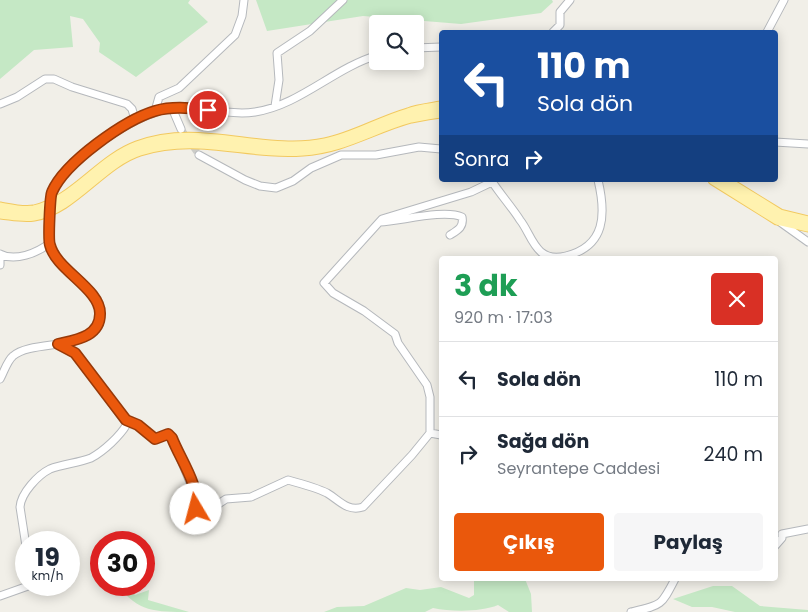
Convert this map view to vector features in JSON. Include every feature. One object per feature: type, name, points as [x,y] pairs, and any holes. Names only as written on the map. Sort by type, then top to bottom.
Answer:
[{"type":"main road","points":[[0,214],[34,216],[51,206],[119,154],[138,145],[179,136],[198,136],[277,145],[326,143],[409,112],[439,106]]},
{"type":"main road","points":[[0,207],[33,210],[72,199],[122,160],[140,151],[180,143],[198,142],[277,151],[328,149],[410,118],[439,113]]},
{"type":"main road","points":[[716,182],[776,219],[808,227]]},
{"type":"main road","points":[[728,182],[780,214],[808,221]]},
{"type":"street","points":[[155,111],[159,96],[179,88],[235,35],[242,16],[244,0]]},
{"type":"street","points":[[275,106],[279,80],[277,53],[310,31],[343,0]]},
{"type":"street","points":[[556,30],[560,25],[560,12],[570,0]]},
{"type":"street","points":[[768,30],[784,0]]},
{"type":"street","points":[[424,47],[439,42]]},
{"type":"street","points":[[424,47],[439,47]]},
{"type":"street","points":[[0,379],[12,357],[24,349],[84,338],[95,330],[101,315],[99,303],[60,262],[50,243],[51,193],[67,171],[118,130],[155,111],[179,106],[222,112],[247,112],[275,106],[288,102],[343,70],[369,59]]},
{"type":"street","points":[[0,104],[17,97],[45,79],[54,79],[72,87],[127,104],[132,109],[135,120]]},
{"type":"street","points":[[172,108],[181,129]]},
{"type":"street","points":[[778,142],[808,144]]},
{"type":"street","points":[[199,155],[245,180],[260,186],[276,188],[293,181],[311,168],[341,155],[376,155],[419,148],[439,149]]},
{"type":"street","points":[[58,344],[75,353],[126,420],[138,425],[155,439],[163,434],[168,434],[172,438],[192,482],[197,503],[191,517],[197,518],[226,499],[251,497],[288,480],[324,492],[345,507],[357,509],[363,507],[430,433],[430,397],[426,385],[398,343],[395,334],[364,311],[333,293],[324,283],[379,222],[392,215],[471,192],[489,182]]},
{"type":"street","points":[[492,182],[522,222],[534,244],[542,253],[552,256]]},
{"type":"street","points":[[565,256],[580,252],[591,245],[601,228],[602,198],[598,182]]},
{"type":"street","points":[[379,222],[455,214],[462,217],[463,222],[460,229],[450,234]]},
{"type":"street","points":[[776,219],[808,242]]},
{"type":"street","points":[[0,265],[0,254],[22,256],[40,250],[50,243]]},
{"type":"street","points":[[24,531],[20,501],[27,489],[49,470],[92,457],[124,429],[127,424],[126,420]]},
{"type":"street","points":[[430,433],[439,435]]},
{"type":"street","points":[[778,543],[782,538],[779,532],[808,529]]},
{"type":"street","points":[[631,612],[661,602],[667,597],[674,581]]},
{"type":"street","points":[[0,596],[15,591]]},
{"type":"green space","points":[[0,0],[190,0],[188,3],[208,22],[136,77],[99,52],[100,43],[83,19],[70,16],[73,47],[34,50],[0,79]]},
{"type":"green space","points":[[256,0],[552,0],[553,2],[541,13],[461,24],[424,21],[424,15],[369,15],[267,31]]},
{"type":"green space","points":[[474,581],[526,581],[531,594],[532,612],[509,612],[498,605],[466,611],[433,608],[425,612],[324,612],[337,607],[364,606],[406,588],[420,590],[441,587],[469,598],[474,595]]},
{"type":"green space","points":[[713,586],[732,586],[760,606],[808,610],[808,612],[735,612],[712,607],[692,607],[673,599]]},
{"type":"green space","points":[[127,596],[148,596],[148,600],[189,612],[157,611],[132,601]]},
{"type":"tunnel","points":[[181,129],[199,155]]},
{"type":"route","points":[[196,509],[196,496],[192,482],[172,438],[168,434],[163,434],[155,439],[138,425],[126,420],[75,353],[58,344],[84,338],[95,330],[101,315],[99,303],[60,262],[50,247],[49,236],[51,193],[67,171],[82,157],[125,125],[155,111],[179,106],[208,110]]}]
